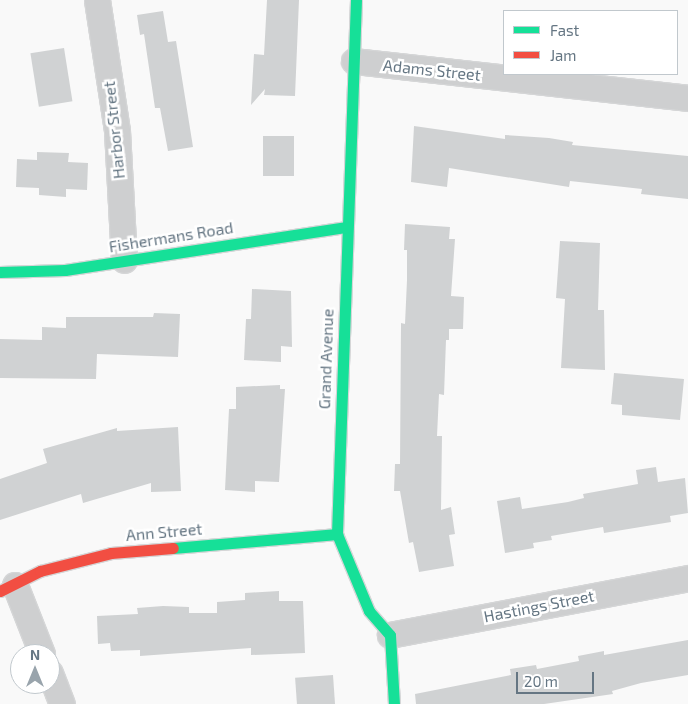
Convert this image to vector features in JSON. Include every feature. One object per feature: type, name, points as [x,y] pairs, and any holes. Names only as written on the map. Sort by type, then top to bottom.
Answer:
[{"type":"street","name":"Harbor Street","points":[[97,0],[117,131],[124,260]]},
{"type":"street","name":"Grand Avenue","points":[[356,0],[336,534],[369,611],[390,635]]},
{"type":"street","name":"Adams Street","points":[[354,61],[688,98]]},
{"type":"street","name":"Fishermans Road","points":[[0,272],[65,270],[347,227]]},
{"type":"street","name":"Ann Street","points":[[8,588],[40,571],[111,553],[336,534]]},
{"type":"street","name":"Hastings Street","points":[[390,635],[688,578]]},
{"type":"street","points":[[8,588],[37,644]]},
{"type":"street","points":[[390,635],[394,704]]},
{"type":"building","points":[[267,0],[299,0],[295,96],[264,95],[265,89],[251,105],[254,54],[264,55]]},
{"type":"building","points":[[163,11],[168,42],[176,41],[193,147],[168,151],[160,108],[155,108],[144,34],[140,35],[137,15]]},
{"type":"building","points":[[64,48],[72,101],[39,107],[30,53]]},
{"type":"building","points":[[414,126],[505,139],[505,135],[549,138],[573,142],[572,145],[688,156],[688,199],[641,194],[642,189],[570,181],[569,187],[449,168],[447,187],[411,182]]},
{"type":"building","points":[[263,136],[294,136],[294,176],[263,176]]},
{"type":"building","points":[[37,152],[69,153],[68,162],[88,163],[87,190],[66,189],[66,197],[39,195],[39,188],[16,187],[17,159],[37,160]]},
{"type":"building","points":[[405,224],[450,227],[449,239],[455,239],[451,296],[464,297],[463,329],[449,329],[449,340],[446,340],[444,395],[439,394],[437,436],[442,436],[441,510],[451,507],[455,534],[449,535],[454,566],[419,572],[413,542],[409,543],[400,491],[394,491],[395,464],[400,464],[401,323],[405,324],[407,280],[407,250],[404,250]]},
{"type":"building","points":[[560,241],[600,243],[598,310],[604,310],[605,370],[561,368],[565,299],[556,298]]},
{"type":"building","points":[[252,289],[291,291],[292,347],[281,346],[281,362],[244,360],[246,319],[251,319]]},
{"type":"building","points":[[154,313],[180,314],[178,357],[97,354],[96,379],[0,378],[0,339],[42,340],[42,327],[66,328],[66,317],[153,317]]},
{"type":"building","points":[[614,373],[684,379],[680,420],[622,415],[622,405],[611,404]]},
{"type":"building","points":[[280,385],[280,389],[285,389],[279,482],[255,481],[255,492],[225,490],[229,409],[236,409],[236,387]]},
{"type":"building","points":[[178,427],[181,491],[151,492],[151,483],[83,503],[81,494],[0,520],[0,479],[47,463],[43,449],[117,428],[117,431]]},
{"type":"building","points":[[656,467],[658,482],[685,478],[688,513],[670,516],[671,522],[604,533],[603,527],[551,536],[552,540],[533,543],[534,548],[505,553],[497,501],[520,497],[522,509],[568,502],[584,498],[583,494],[638,484],[636,470]]},
{"type":"building","points":[[279,591],[279,601],[303,601],[305,653],[251,655],[251,648],[140,656],[140,650],[111,651],[110,643],[98,644],[97,616],[138,614],[137,608],[163,606],[189,607],[189,613],[217,613],[217,602],[245,600],[245,593]]},
{"type":"building","points":[[688,640],[688,675],[641,683],[612,691],[613,694],[544,704],[416,704],[415,694],[511,675],[510,669],[536,665],[537,669],[579,661],[578,656],[604,651],[604,655]]},
{"type":"building","points":[[333,675],[335,704],[297,704],[295,678]]},
{"type":"traffic: fast","points":[[356,0],[337,534],[369,611],[390,635],[394,704]]},
{"type":"traffic: fast","points":[[0,272],[65,270],[347,227]]},
{"type":"traffic: fast","points":[[173,548],[337,534]]},
{"type":"traffic: jam","points":[[0,591],[40,571],[111,553],[173,548]]}]
